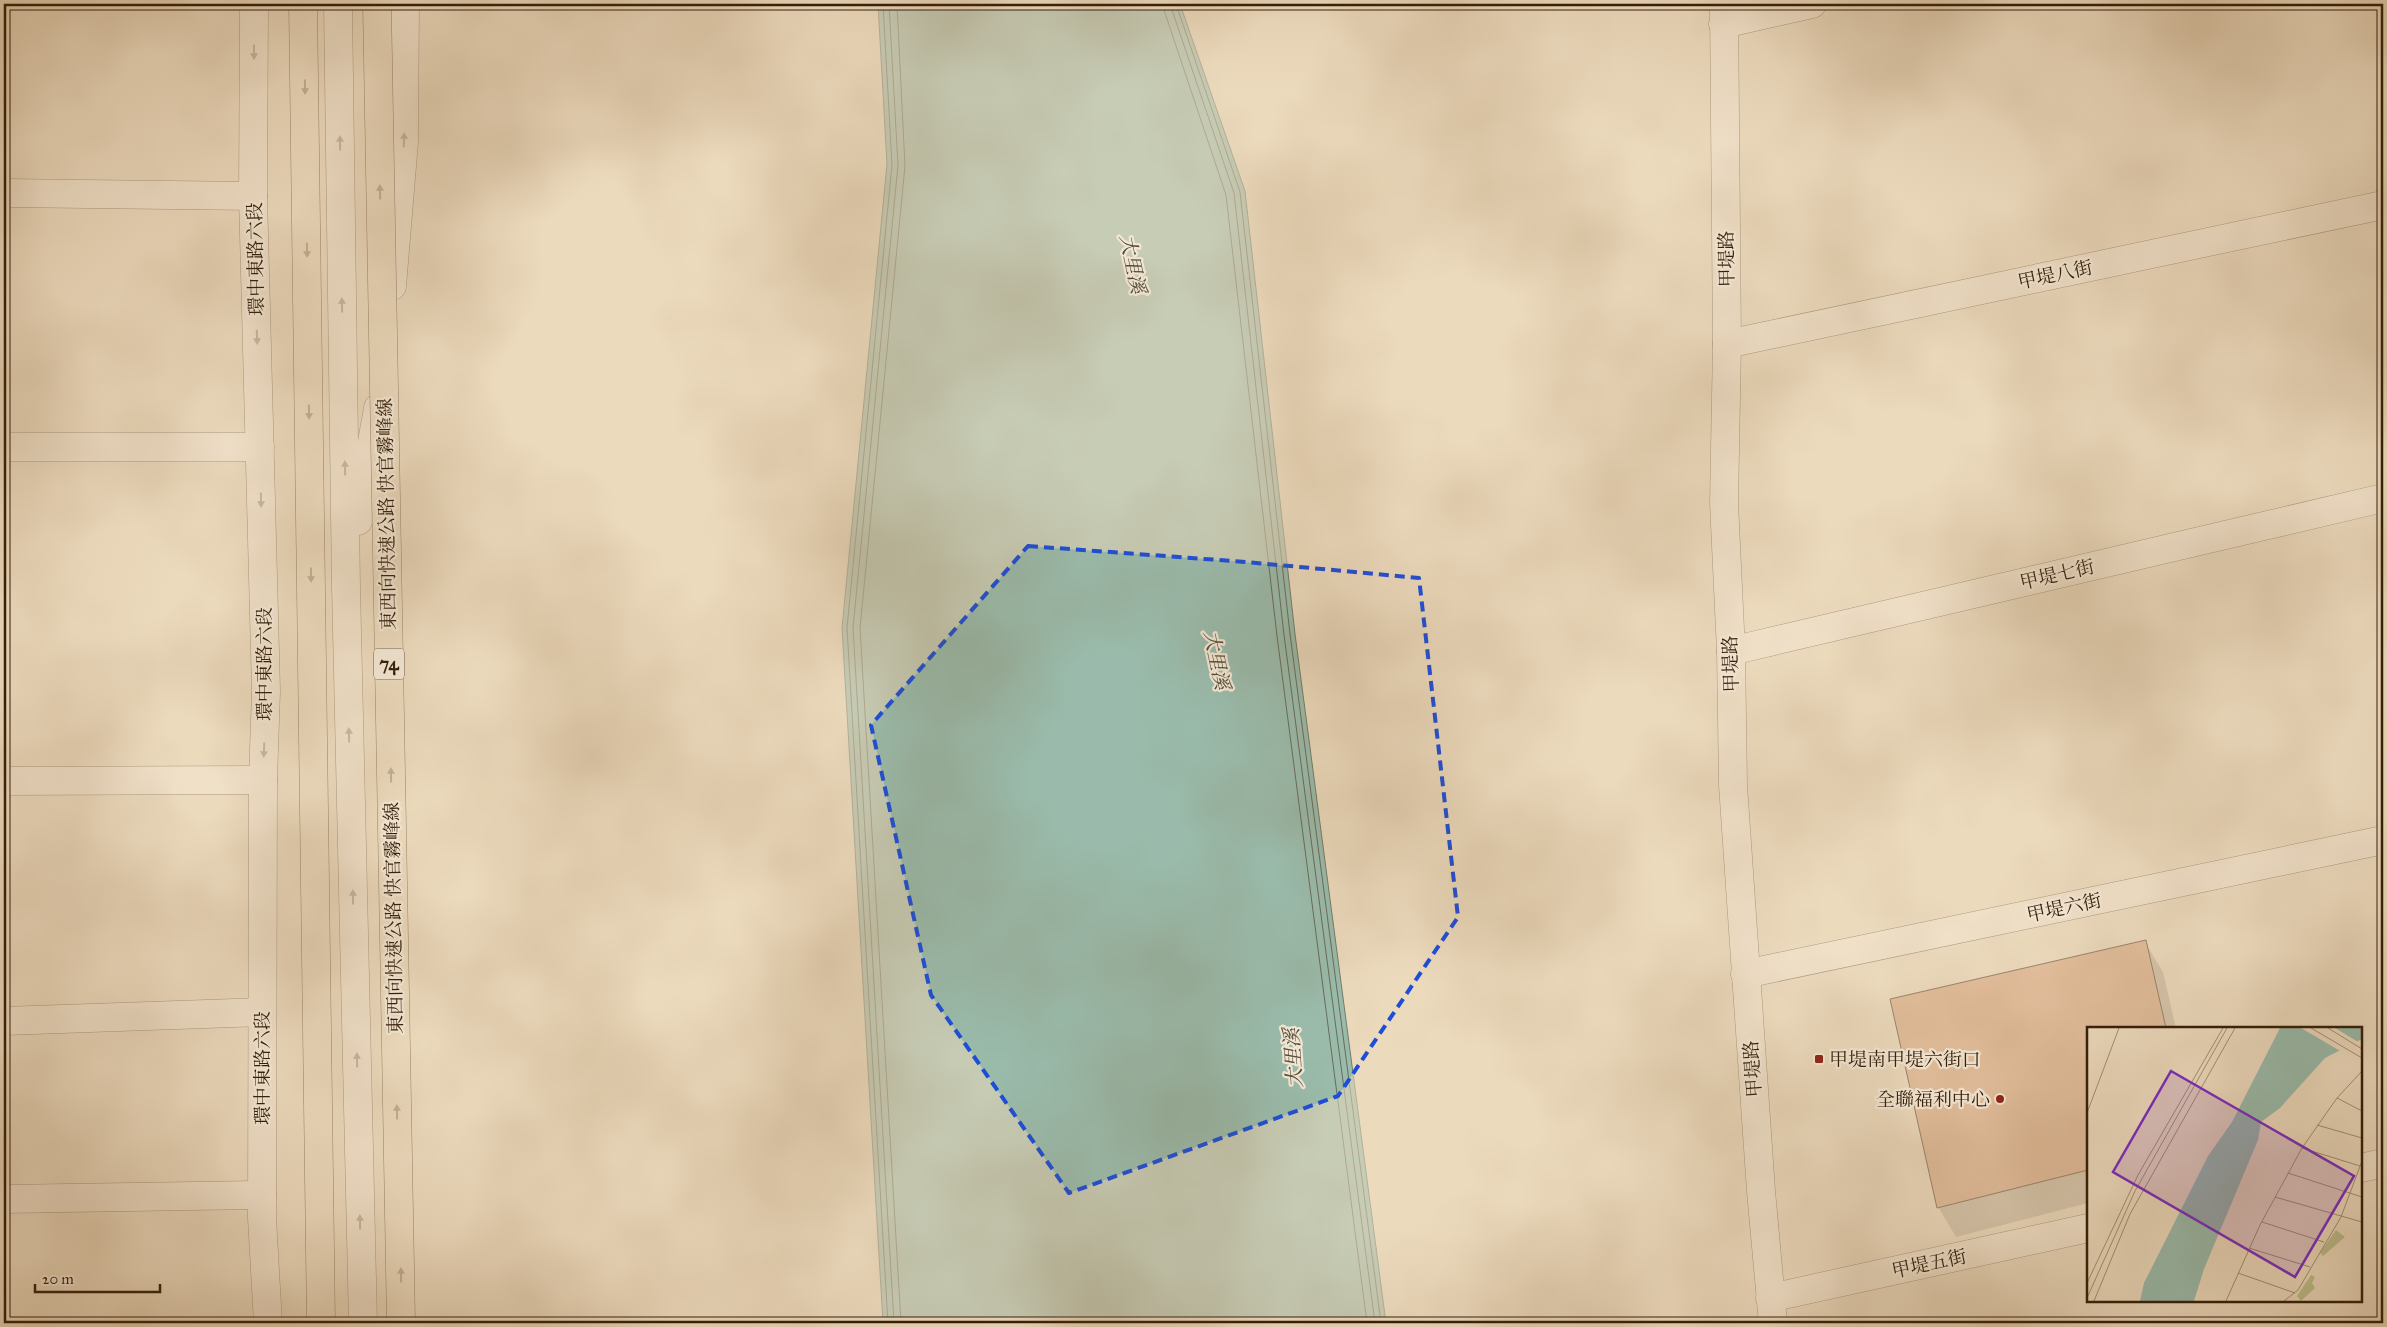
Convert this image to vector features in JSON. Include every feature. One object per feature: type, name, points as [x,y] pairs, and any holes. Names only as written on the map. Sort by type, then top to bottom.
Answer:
[{"type":"highway","points":[[304,4],[321,1323]]},
{"type":"highway","name":"東西向快速公路 快官霧峰線","points":[[377,4],[402,1323]]},
{"type":"street","name":"環中東路六段","points":[[254,4],[253,196],[266,690],[263,780],[262,1195],[268,1323]]},
{"type":"street","points":[[338,4],[346,586],[363,1323]]},
{"type":"street","points":[[346,586],[387,357],[404,142],[405,4]]},
{"type":"street","points":[[1724,14],[1812,4]]},
{"type":"street","name":"甲堤路","points":[[1724,14],[1727,344],[1724,503],[1733,786],[1745,974],[1772,1310]]},
{"type":"street","points":[[4,193],[253,196]]},
{"type":"street","name":"甲堤八街","points":[[1727,344],[2383,205]]},
{"type":"street","points":[[4,447],[260,447]]},
{"type":"street","name":"甲堤七街","points":[[1730,650],[2383,498]]},
{"type":"street","points":[[4,781],[263,780]]},
{"type":"street","name":"甲堤六街","points":[[1745,974],[2383,840]]},
{"type":"street","points":[[4,1021],[262,1012]]},
{"type":"street","points":[[2362,1168],[2383,1163]]},
{"type":"street","points":[[4,1199],[262,1195]]},
{"type":"street","name":"甲堤五街","points":[[1772,1310],[2087,1228]]},
{"type":"highlighted area","points":[[1028,546],[1246,562],[1419,578],[1458,917],[1338,1096],[1069,1193],[931,995],[871,725]]},
{"type":"water","name":"大里溪","points":[[878,4],[1180,4],[1245,191],[1295,634],[1386,1323],[883,1323],[842,628],[887,164]]},
{"type":"building","name":"全聯福利中心","points":[[2146,940],[2166,1027],[2087,1027],[2087,1170],[1937,1208],[1890,999]]},
{"type":"place","name":"甲堤南甲堤六街口","points":[[1819,1059]]},
{"type":"place","name":"全聯福利中心","points":[[2000,1099]]}]
